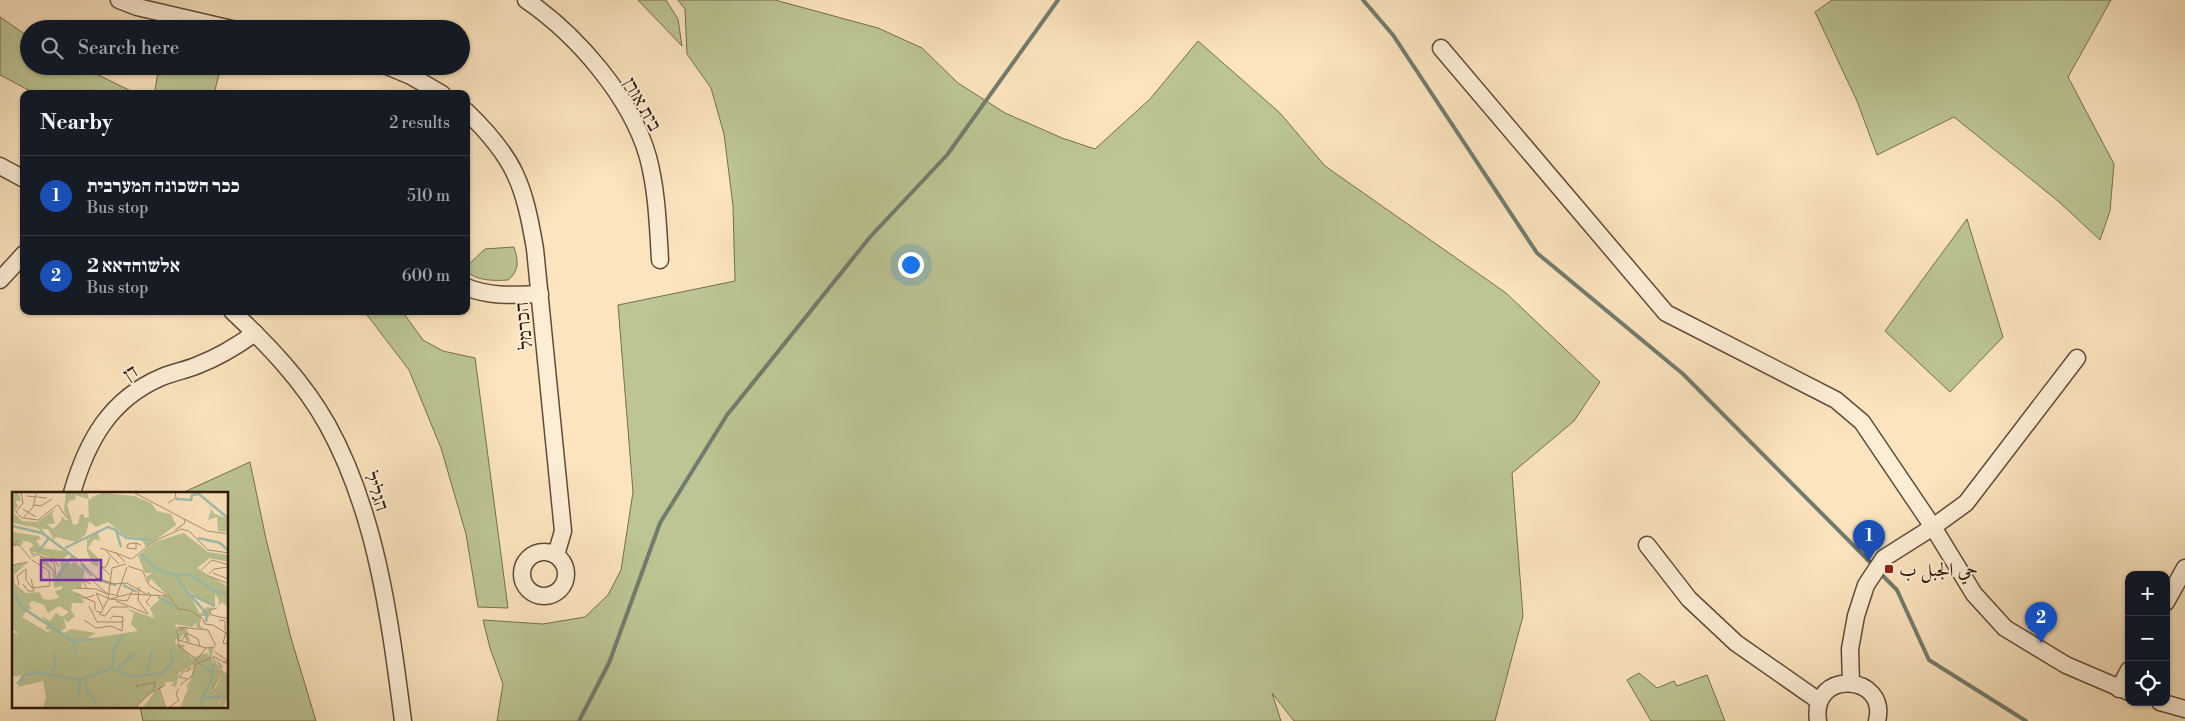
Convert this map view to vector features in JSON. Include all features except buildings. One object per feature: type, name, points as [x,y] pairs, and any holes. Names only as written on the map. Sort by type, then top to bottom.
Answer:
[{"type":"street","points":[[119,0],[137,7],[193,20]]},
{"type":"street","name":"בית אורן","points":[[526,0],[568,34],[598,68],[636,126],[648,157],[656,195],[660,260]]},
{"type":"street","points":[[1441,48],[1666,313],[1836,400],[1862,422],[1933,527],[1974,594],[2006,628],[2066,665],[2124,690]]},
{"type":"street","points":[[409,75],[435,90]]},
{"type":"street","name":"הכרמל","points":[[470,115],[500,147],[514,169],[524,192],[536,249],[563,531],[556,555]]},
{"type":"street","points":[[0,166],[20,177]]},
{"type":"street","points":[[0,280],[20,258]]},
{"type":"street","points":[[470,288],[484,293],[506,295],[540,294]]},
{"type":"street","name":"הגליל","points":[[236,315],[255,333],[304,390],[327,423],[350,472],[373,543],[397,671],[403,721]]},
{"type":"street","name":"דן","points":[[73,492],[84,456],[99,428],[118,405],[142,387],[163,376],[198,365],[223,354],[255,333]]},
{"type":"street","points":[[1851,683],[1850,650],[1866,586],[1884,558],[1933,527],[1966,503],[2077,358]]},
{"type":"street","points":[[1647,545],[1689,599],[1736,643],[1819,701]]},
{"type":"street","points":[[2170,595],[2185,568]]},
{"type":"street","points":[[1818,721],[1817,710],[1819,701],[1824,693],[1832,687],[1851,683],[1860,685],[1874,698],[1878,707],[1878,721]]},
{"type":"street","points":[[2170,705],[2185,709]]},
{"type":"green space","points":[[638,0],[666,0],[678,19],[682,46]]},
{"type":"green space","points":[[678,0],[775,0],[878,28],[922,48],[958,83],[1005,113],[1062,138],[1095,149],[1150,99],[1198,41],[1280,113],[1325,166],[1506,293],[1600,382],[1574,421],[1512,473],[1523,616],[1495,721],[1294,721],[1272,693],[1281,721],[497,721],[503,684],[490,648],[483,620],[543,624],[585,617],[608,595],[621,570],[633,492],[618,305],[735,281],[733,206],[724,134],[711,88],[687,54],[685,9]]},
{"type":"green space","points":[[1832,0],[2111,0],[2068,77],[2114,164],[2110,211],[2100,240],[2058,201],[1954,117],[1877,155],[1857,101],[1815,12]]},
{"type":"green space","points":[[0,17],[20,31],[20,75],[98,75],[129,90],[28,90],[0,75]]},
{"type":"green space","points":[[158,75],[219,75],[215,90],[155,90]]},
{"type":"green space","points":[[1967,219],[2003,337],[1950,392],[1885,331]]},
{"type":"green space","points":[[514,247],[517,265],[515,273],[508,280],[480,279],[470,274],[470,263],[485,249]]},
{"type":"green space","points":[[367,315],[405,315],[423,340],[443,351],[475,358],[508,608],[478,607],[466,534],[441,448],[409,370]]},
{"type":"green space","points":[[250,462],[266,539],[291,638],[316,721],[143,721],[140,708],[229,708],[229,492],[184,492]]},
{"type":"green space","points":[[1639,673],[1657,688],[1674,681],[1677,686],[1707,675],[1725,721],[1651,721],[1627,680]]},
{"type":"waterway","points":[[579,721],[609,663],[660,523],[727,415],[870,237],[947,155],[1058,0]]},
{"type":"waterway","points":[[1363,0],[1393,35],[1537,253],[1683,374],[1874,566]]},
{"type":"waterway","points":[[1880,573],[1897,590],[1929,660],[2026,721]]},
{"type":"place","name":"ככר השכונה המערבית","points":[[1869,561]]},
{"type":"place","name":"حي الجبل ب","points":[[1889,569]]},
{"type":"place","name":"אלשוהדאא 2","points":[[2041,643]]}]
